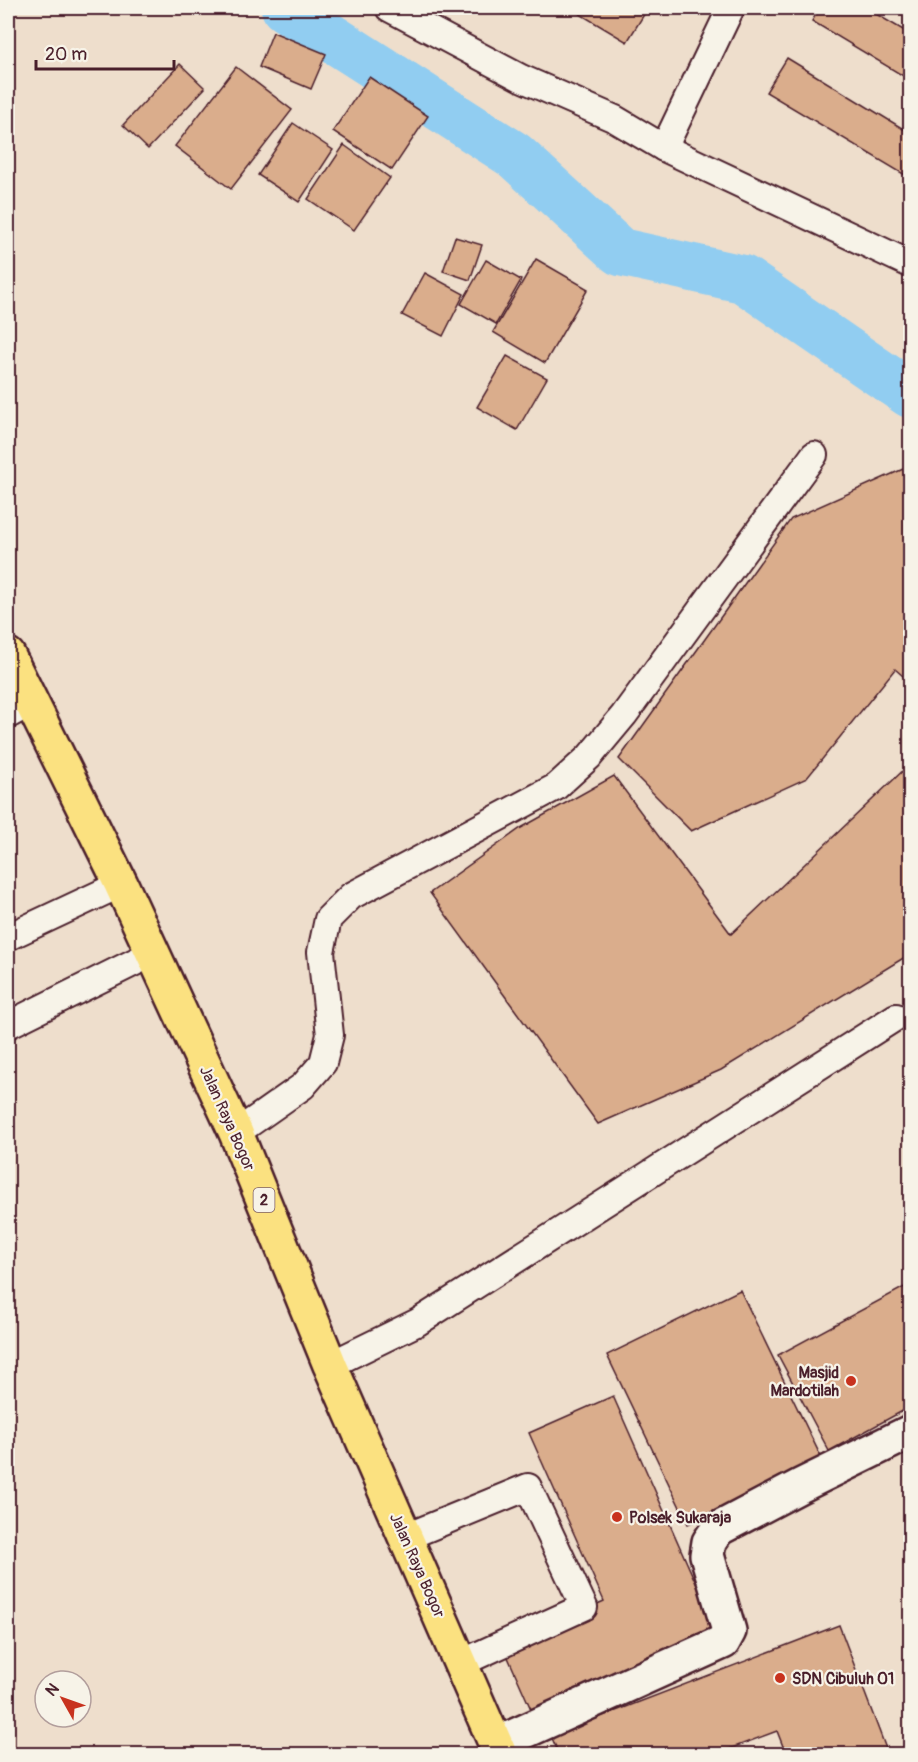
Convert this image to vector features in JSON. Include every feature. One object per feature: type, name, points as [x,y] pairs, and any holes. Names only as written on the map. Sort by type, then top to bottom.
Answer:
[{"type":"highway","name":"Jalan Raya Bogor","points":[[8,655],[19,709],[121,884],[236,1133],[330,1365],[498,1749]]},
{"type":"street","points":[[498,1749],[723,1642],[729,1631],[707,1555],[709,1542],[718,1529],[910,1432]]},
{"type":"lane","points":[[390,8],[521,78],[615,119],[664,148],[910,264]]},
{"type":"lane","points":[[664,148],[731,8]]},
{"type":"lane","points":[[236,1133],[303,1086],[323,1063],[330,1035],[321,951],[328,919],[351,897],[556,787],[589,757],[624,716],[814,455]]},
{"type":"lane","points":[[8,937],[121,884]]},
{"type":"lane","points":[[8,1025],[153,953]]},
{"type":"lane","points":[[330,1365],[417,1322],[896,1017]]},
{"type":"lane","points":[[406,1537],[528,1487],[584,1607],[461,1663]]},
{"type":"building","points":[[570,8],[648,8],[627,42]]},
{"type":"building","points":[[820,8],[866,8],[910,34],[910,80],[812,21]]},
{"type":"building","points":[[273,32],[326,54],[311,89],[259,67]]},
{"type":"building","points":[[787,58],[910,133],[910,178],[766,92]]},
{"type":"building","points":[[180,64],[205,88],[148,149],[123,125]]},
{"type":"building","points":[[236,67],[292,110],[231,189],[175,146]]},
{"type":"building","points":[[369,77],[428,116],[392,170],[333,131]]},
{"type":"building","points":[[293,123],[333,150],[299,202],[258,175]]},
{"type":"building","points":[[344,145],[390,178],[354,230],[308,199]]},
{"type":"building","points":[[455,237],[482,245],[470,280],[443,271]]},
{"type":"building","points":[[536,259],[588,289],[545,363],[493,332]]},
{"type":"building","points":[[486,260],[521,280],[496,324],[461,304]]},
{"type":"building","points":[[425,273],[464,294],[443,336],[402,315]]},
{"type":"building","points":[[507,356],[547,378],[517,430],[477,407]]},
{"type":"building","points":[[910,466],[910,682],[895,669],[807,778],[691,831],[619,759],[791,519]]},
{"type":"building","points":[[910,764],[910,954],[721,1070],[598,1124],[430,893],[521,828],[614,776],[731,934]]},
{"type":"building","name":"Masjid Mardotilah","points":[[910,1284],[910,1407],[829,1451],[778,1355]]},
{"type":"building","points":[[740,1290],[822,1459],[688,1524],[607,1355]]},
{"type":"building","name":"Polsek Sukaraja","points":[[613,1396],[718,1633],[534,1716],[503,1646],[604,1601],[529,1433]]},
{"type":"building","name":"SDN Cibuluh 01","points":[[839,1625],[888,1754],[786,1754],[777,1731],[716,1754],[559,1754],[551,1736]]},
{"type":"waterway","points":[[285,8],[514,155],[620,252],[743,279],[910,394]]},
{"type":"place","name":"Masjid Mardotilah","points":[[851,1381]]},
{"type":"place","name":"Polsek Sukaraja","points":[[617,1517]]},
{"type":"place","name":"SDN Cibuluh 01","points":[[780,1678]]}]
